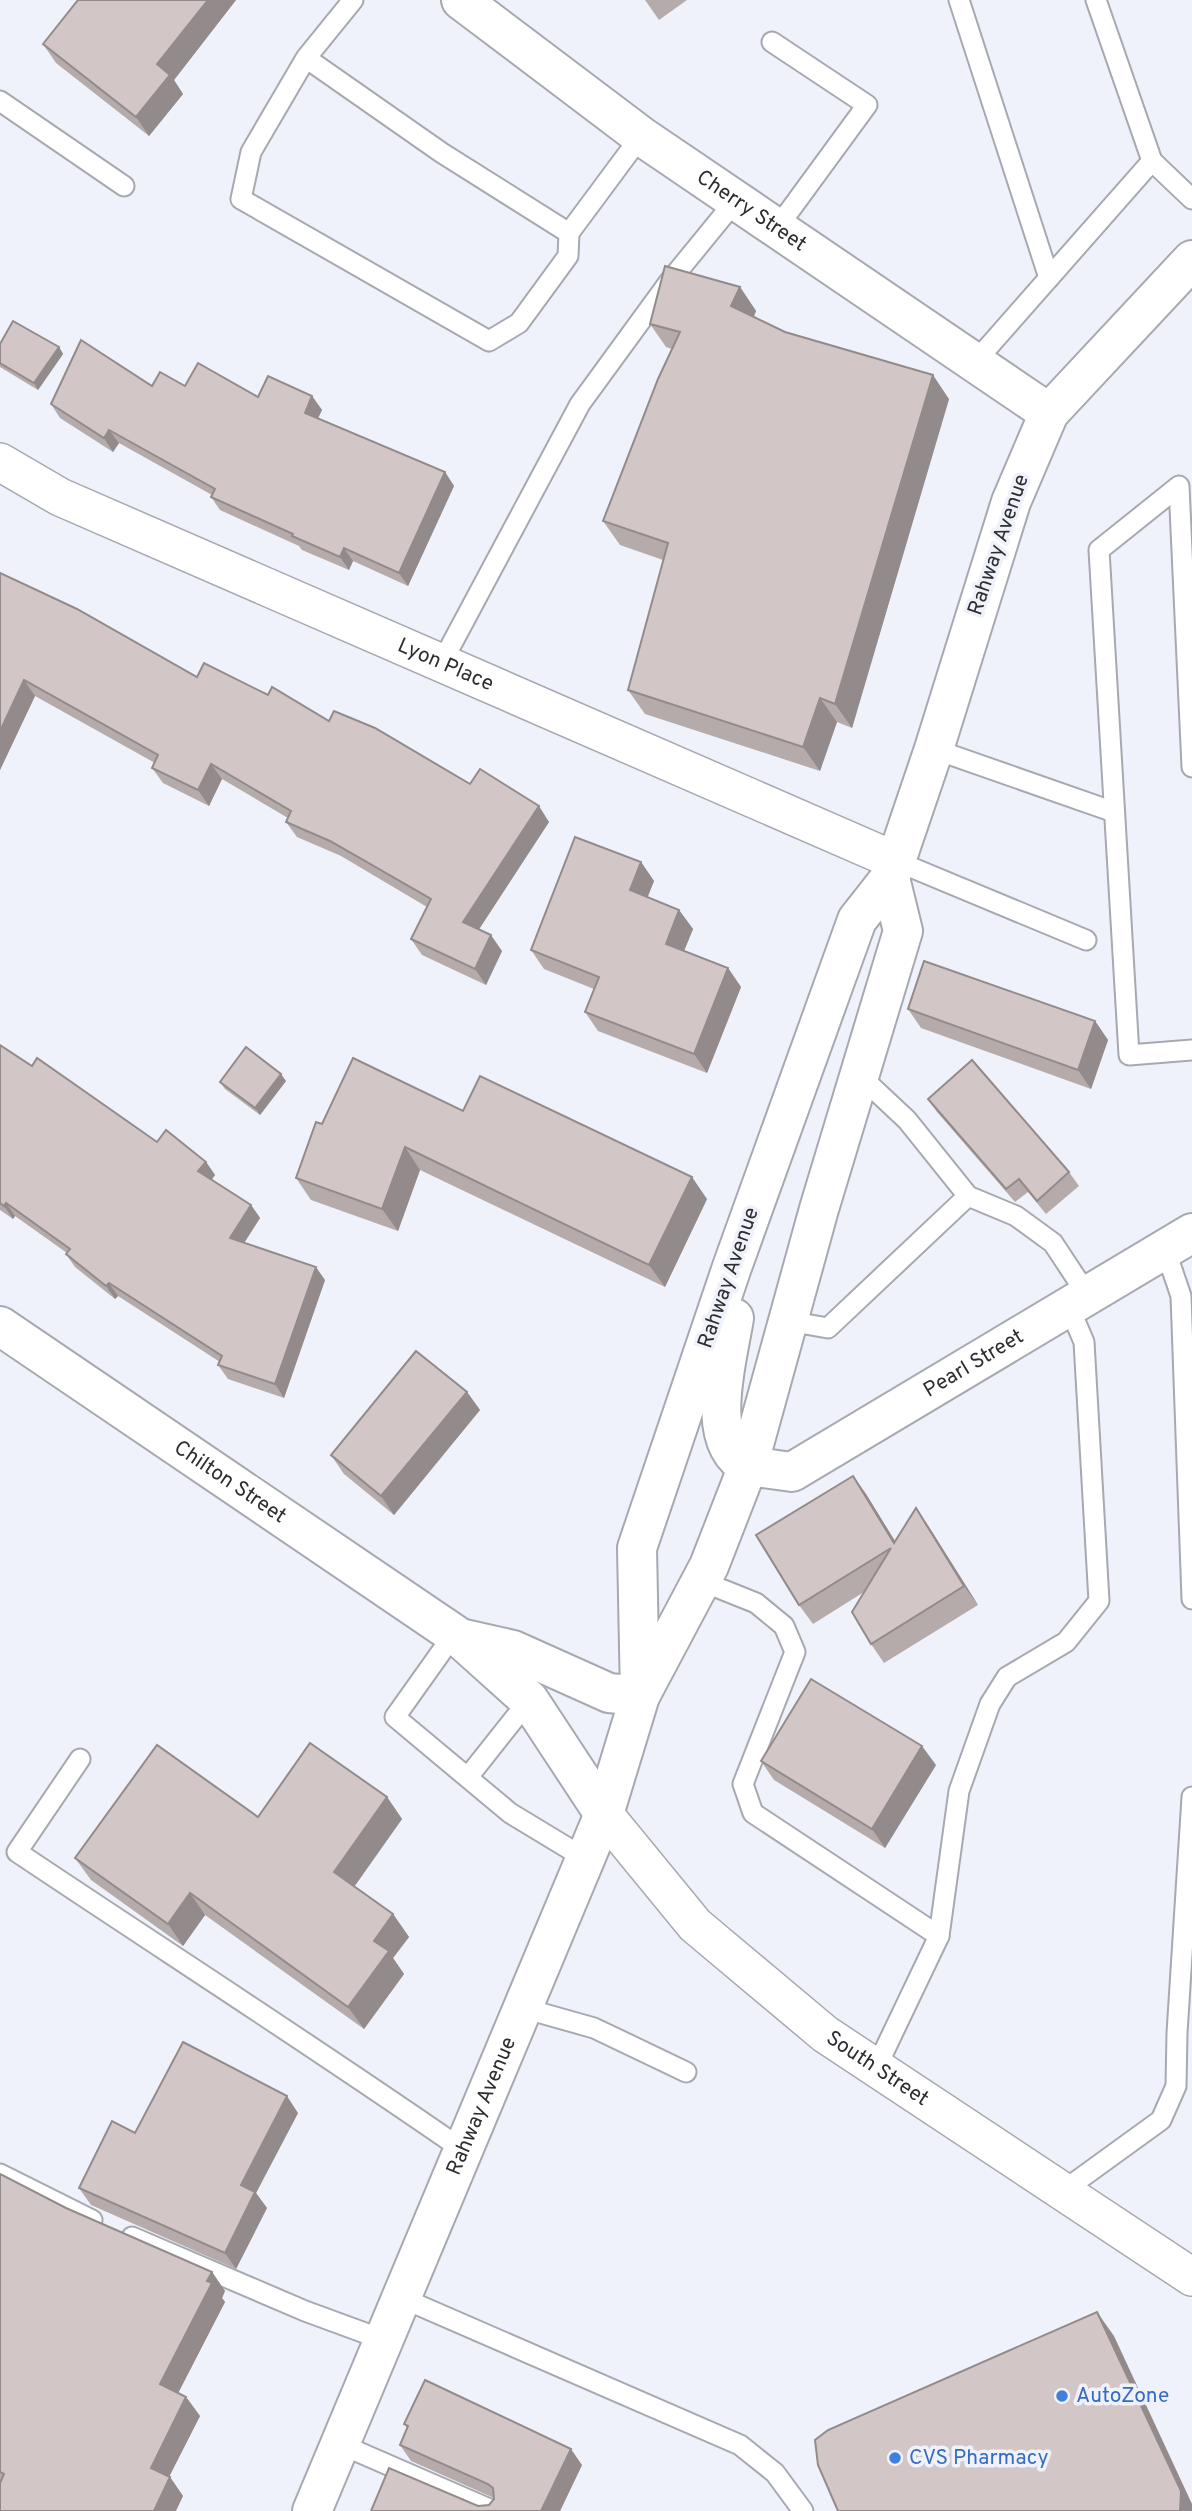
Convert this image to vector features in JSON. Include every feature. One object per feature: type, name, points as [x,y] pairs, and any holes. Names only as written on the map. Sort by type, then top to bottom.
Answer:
[{"type":"main road","name":"Cherry Street","points":[[461,0],[641,136],[1049,413]]},
{"type":"main road","name":"Rahway Avenue","points":[[640,1696],[637,1548],[752,1212],[857,920],[893,870],[934,750],[1011,502],[1049,413],[1192,260]]},
{"type":"main road","name":"Rahway Avenue","points":[[313,2511],[604,1814],[640,1696],[701,1581],[748,1466],[859,1075],[903,931],[893,870]]},
{"type":"main road","points":[[748,1466],[739,1461],[727,1446],[721,1421],[722,1390],[752,1212]]},
{"type":"main road","name":"Pearl Street","points":[[748,1466],[792,1472],[1179,1241]]},
{"type":"main road","name":"Chilton Street","points":[[0,1326],[457,1636],[529,1700],[604,1814]]},
{"type":"main road","name":"Chilton Street","points":[[457,1636],[513,1650],[609,1693],[640,1696]]},
{"type":"street","name":"Lyon Place","points":[[0,462],[60,497],[441,664],[893,870]]},
{"type":"street","name":"South Street","points":[[604,1814],[695,1925],[825,2034],[1192,2277]]},
{"type":"lane","points":[[353,0],[306,58],[251,152],[241,199],[489,341],[519,323],[568,256],[569,233],[641,136]]},
{"type":"lane","points":[[959,0],[1049,278]]},
{"type":"lane","points":[[1096,0],[1152,161],[1192,199]]},
{"type":"lane","points":[[772,43],[867,105],[777,228]]},
{"type":"lane","points":[[306,58],[442,153],[569,233]]},
{"type":"lane","points":[[0,101],[124,186]]},
{"type":"lane","points":[[975,362],[1152,161]]},
{"type":"lane","points":[[441,664],[580,404],[669,282],[736,200]]},
{"type":"lane","points":[[1192,767],[1179,486],[1099,550],[1129,1055],[1192,1050]]},
{"type":"lane","points":[[934,750],[1114,812]]},
{"type":"lane","points":[[893,870],[1086,940]]},
{"type":"lane","points":[[859,1075],[907,1121],[968,1196],[1016,1216],[1053,1243],[1079,1301],[1084,1342],[1099,1601],[1066,1642],[1007,1677],[990,1704],[959,1791],[939,1936],[876,2068]]},
{"type":"lane","points":[[788,1321],[828,1328],[968,1196]]},
{"type":"lane","points":[[1179,1241],[1192,1599]]},
{"type":"lane","points":[[701,1581],[756,1603],[784,1626],[795,1652],[743,1784],[752,1813],[939,1936]]},
{"type":"lane","points":[[457,1636],[395,1717],[510,1813],[586,1858]]},
{"type":"lane","points":[[468,1777],[529,1700]]},
{"type":"lane","points":[[80,1759],[17,1852],[358,2077],[463,2150]]},
{"type":"lane","points":[[1063,2191],[1161,2120],[1176,2087],[1192,1797]]},
{"type":"lane","points":[[523,2008],[594,2028],[686,2072]]},
{"type":"lane","points":[[0,2174],[112,2229],[305,2311],[384,2340]]},
{"type":"lane","points":[[402,2298],[740,2445],[775,2473],[803,2511]]},
{"type":"lane","points":[[340,2444],[494,2511]]},
{"type":"building","points":[[78,0],[208,0],[157,64],[170,75],[136,117],[43,44]]},
{"type":"building","points":[[665,266],[740,287],[731,306],[785,332],[933,375],[835,704],[820,698],[803,747],[628,690],[668,543],[603,521],[658,379],[680,332],[650,324]]},
{"type":"building","points":[[13,321],[59,347],[34,383],[0,363],[0,344]]},
{"type":"building","points":[[81,340],[152,386],[160,372],[185,386],[198,363],[258,397],[268,376],[312,396],[305,413],[445,472],[399,573],[344,548],[340,557],[211,497],[215,489],[109,430],[104,438],[51,404]]},
{"type":"building","points":[[0,573],[77,609],[197,677],[204,663],[268,695],[272,687],[329,721],[334,711],[375,728],[470,784],[480,769],[539,806],[463,922],[491,935],[475,969],[411,939],[431,899],[330,841],[286,822],[291,811],[211,764],[198,790],[152,768],[158,755],[24,680],[0,731]]},
{"type":"building","points":[[575,837],[641,862],[630,890],[679,910],[666,944],[728,968],[694,1054],[585,1012],[599,977],[531,950]]},
{"type":"building","points":[[924,961],[1095,1021],[1078,1070],[908,1009]]},
{"type":"building","points":[[0,1045],[32,1066],[37,1058],[157,1142],[166,1130],[206,1162],[198,1171],[251,1205],[230,1238],[316,1267],[275,1384],[218,1365],[222,1356],[109,1283],[106,1286],[66,1254],[70,1249],[6,1203],[4,1206],[0,1203]]},
{"type":"building","points":[[246,1047],[281,1074],[255,1108],[220,1082]]},
{"type":"building","points":[[353,1058],[463,1111],[480,1076],[692,1177],[649,1265],[405,1147],[382,1209],[296,1178],[316,1122],[322,1124]]},
{"type":"building","points":[[972,1060],[1069,1172],[1037,1201],[1019,1179],[1006,1189],[928,1099]]},
{"type":"building","points":[[416,1351],[467,1392],[381,1496],[331,1455]]},
{"type":"building","points":[[853,1476],[894,1543],[916,1508],[964,1586],[871,1644],[852,1612],[891,1548],[799,1605],[756,1535]]},
{"type":"building","points":[[811,1679],[922,1746],[872,1829],[761,1761]]},
{"type":"building","points":[[310,1743],[387,1797],[334,1872],[393,1914],[374,1941],[389,1951],[348,2007],[190,1893],[168,1924],[75,1858],[157,1745],[258,1817]]},
{"type":"building","points":[[183,2042],[287,2096],[241,2185],[255,2192],[225,2253],[79,2188],[112,2121],[135,2133]]},
{"type":"building","points":[[0,2174],[66,2208],[212,2272],[207,2281],[212,2283],[160,2384],[186,2397],[151,2468],[170,2477],[154,2511],[0,2511],[0,2483],[4,2474],[0,2472]]},
{"type":"building","points":[[1097,2312],[1181,2491],[1180,2511],[838,2511],[818,2465],[815,2440],[828,2430]]},
{"type":"building","points":[[425,2380],[571,2449],[541,2511],[371,2511],[389,2468],[478,2506],[489,2505],[494,2499],[493,2488],[488,2484],[400,2445],[408,2426],[404,2424]]},
{"type":"place","name":"AutoZone","points":[[1062,2396]]},
{"type":"place","name":"CVS Pharmacy","points":[[895,2458]]}]
